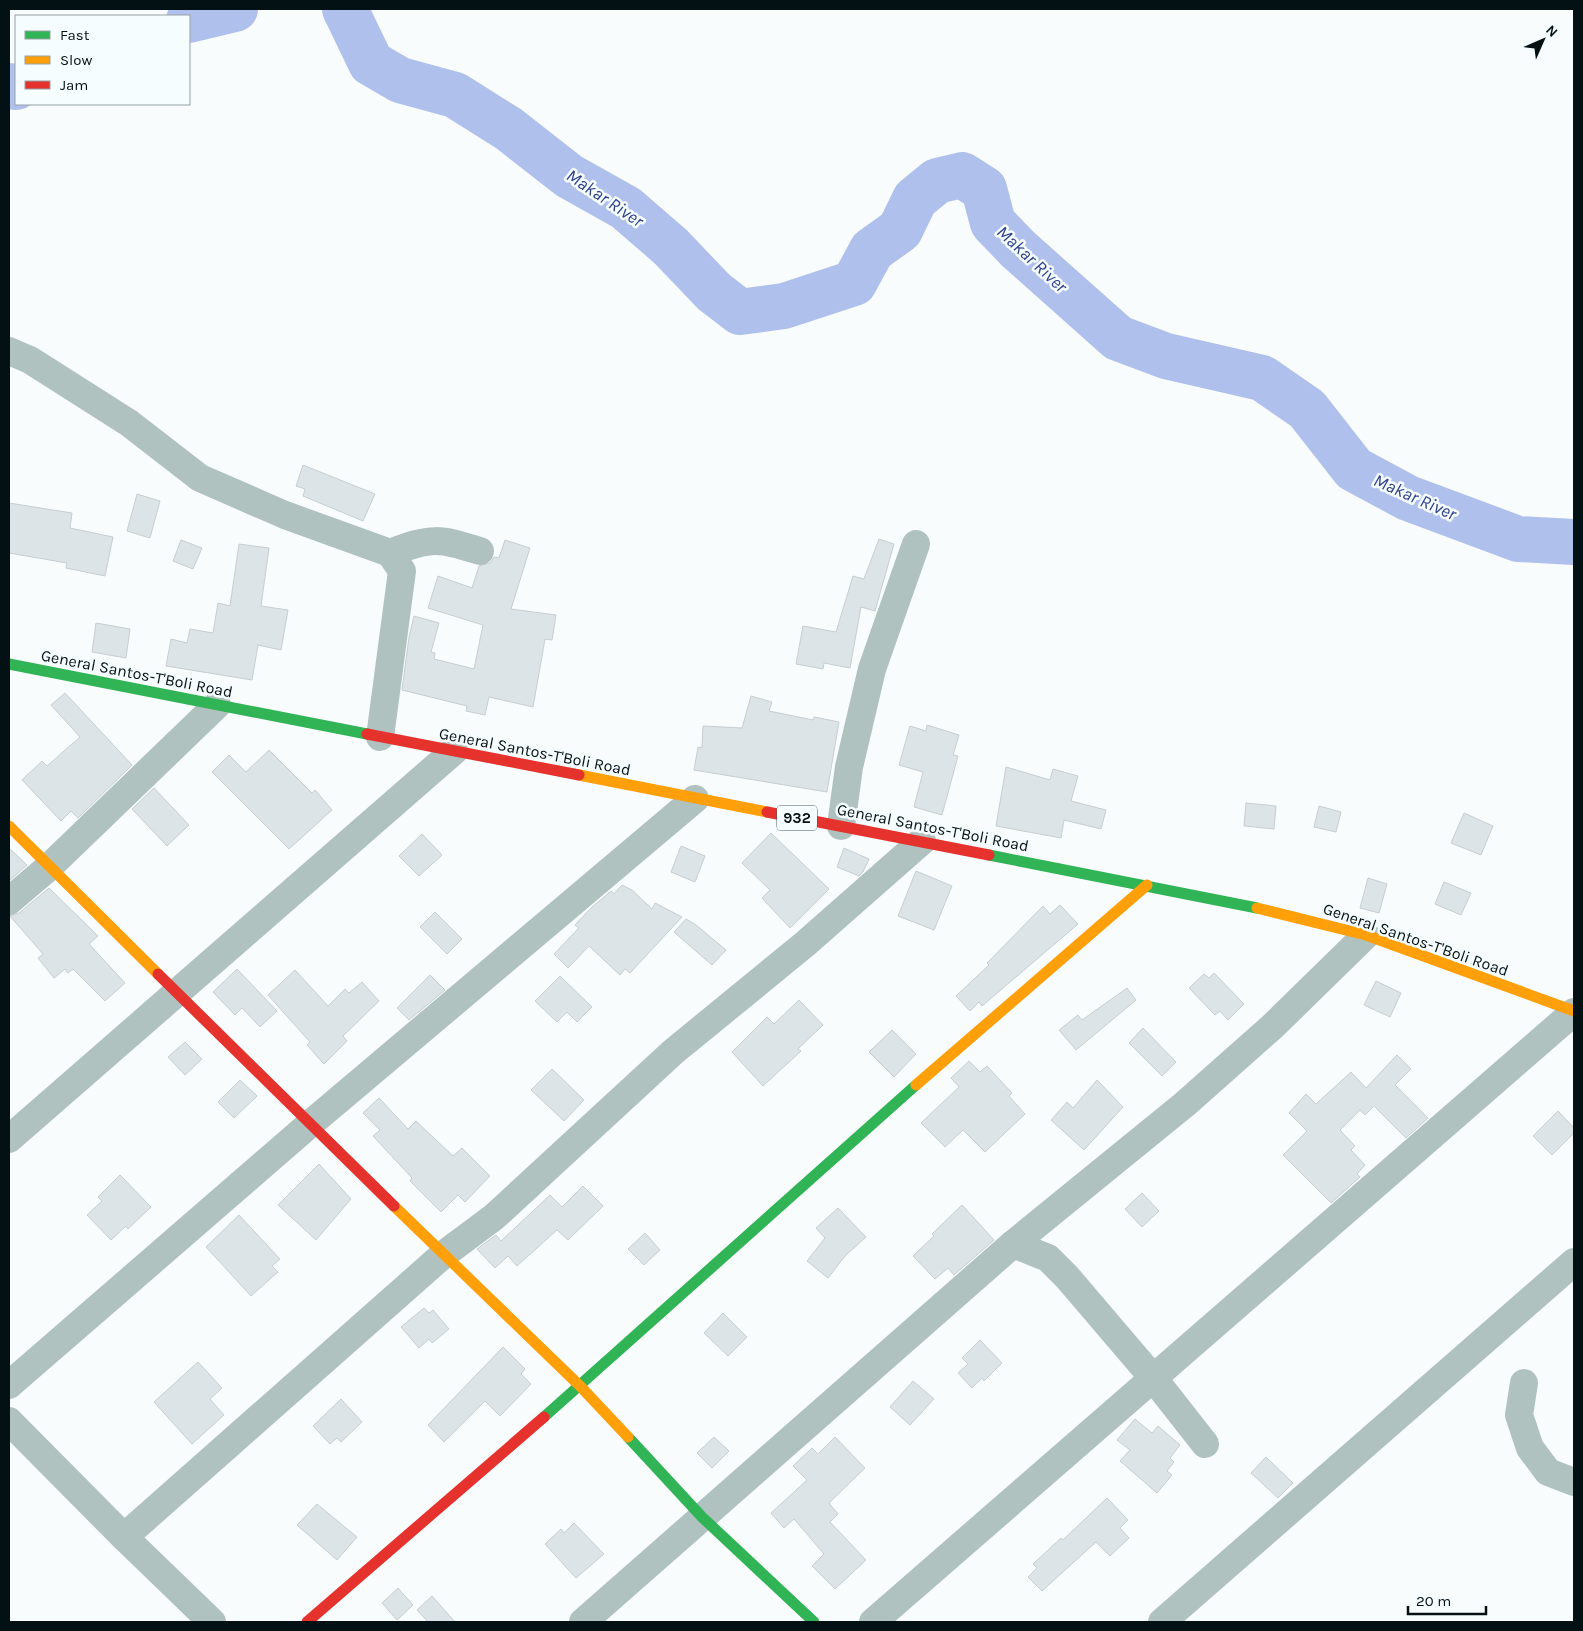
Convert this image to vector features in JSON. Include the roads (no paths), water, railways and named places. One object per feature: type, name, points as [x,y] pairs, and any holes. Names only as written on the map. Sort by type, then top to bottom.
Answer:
[{"type":"street","points":[[9,351],[30,360],[129,423],[200,478],[284,515],[390,552],[419,542],[437,540],[480,551]]},
{"type":"street","points":[[840,826],[849,767],[872,669],[916,544]]},
{"type":"street","points":[[380,737],[402,571],[390,552]]},
{"type":"street","name":"General Santos-T'Boli Road","points":[[9,664],[1280,912],[1366,935],[1574,1012]]},
{"type":"street","points":[[9,901],[49,866],[217,705]]},
{"type":"street","points":[[9,1139],[179,993],[454,751]]},
{"type":"street","points":[[9,1385],[310,1124],[695,798]]},
{"type":"street","points":[[9,826],[443,1255],[580,1386],[702,1517],[814,1622]]},
{"type":"street","points":[[124,1537],[443,1255],[494,1217],[673,1052],[805,944],[922,841]]},
{"type":"street","points":[[307,1622],[580,1386],[850,1142],[1147,885]]},
{"type":"street","points":[[583,1622],[1013,1244],[1185,1104],[1273,1026],[1366,935]]},
{"type":"street","points":[[873,1622],[1574,1012]]},
{"type":"street","points":[[1013,1244],[1048,1258],[1057,1266],[1154,1379],[1205,1444]]},
{"type":"street","points":[[1162,1622],[1574,1262]]},
{"type":"street","points":[[1524,1383],[1519,1415],[1530,1448],[1548,1472],[1574,1482]]},
{"type":"street","points":[[9,1421],[124,1537],[212,1622]]},
{"type":"waterway","name":"Makar River","points":[[190,20],[235,9]]},
{"type":"waterway","name":"Makar River","points":[[345,9],[371,63],[400,80],[455,95],[509,129],[569,176],[626,208],[671,247],[714,292],[740,312],[784,306],[854,283],[872,250],[900,230],[915,199],[937,181],[962,175],[984,189],[993,223],[1018,249],[1118,338],[1166,356],[1262,378],[1307,409],[1354,469],[1408,498],[1518,539],[1574,542]]},
{"type":"waterway","name":"Makar River","points":[[9,86],[15,87]]}]
